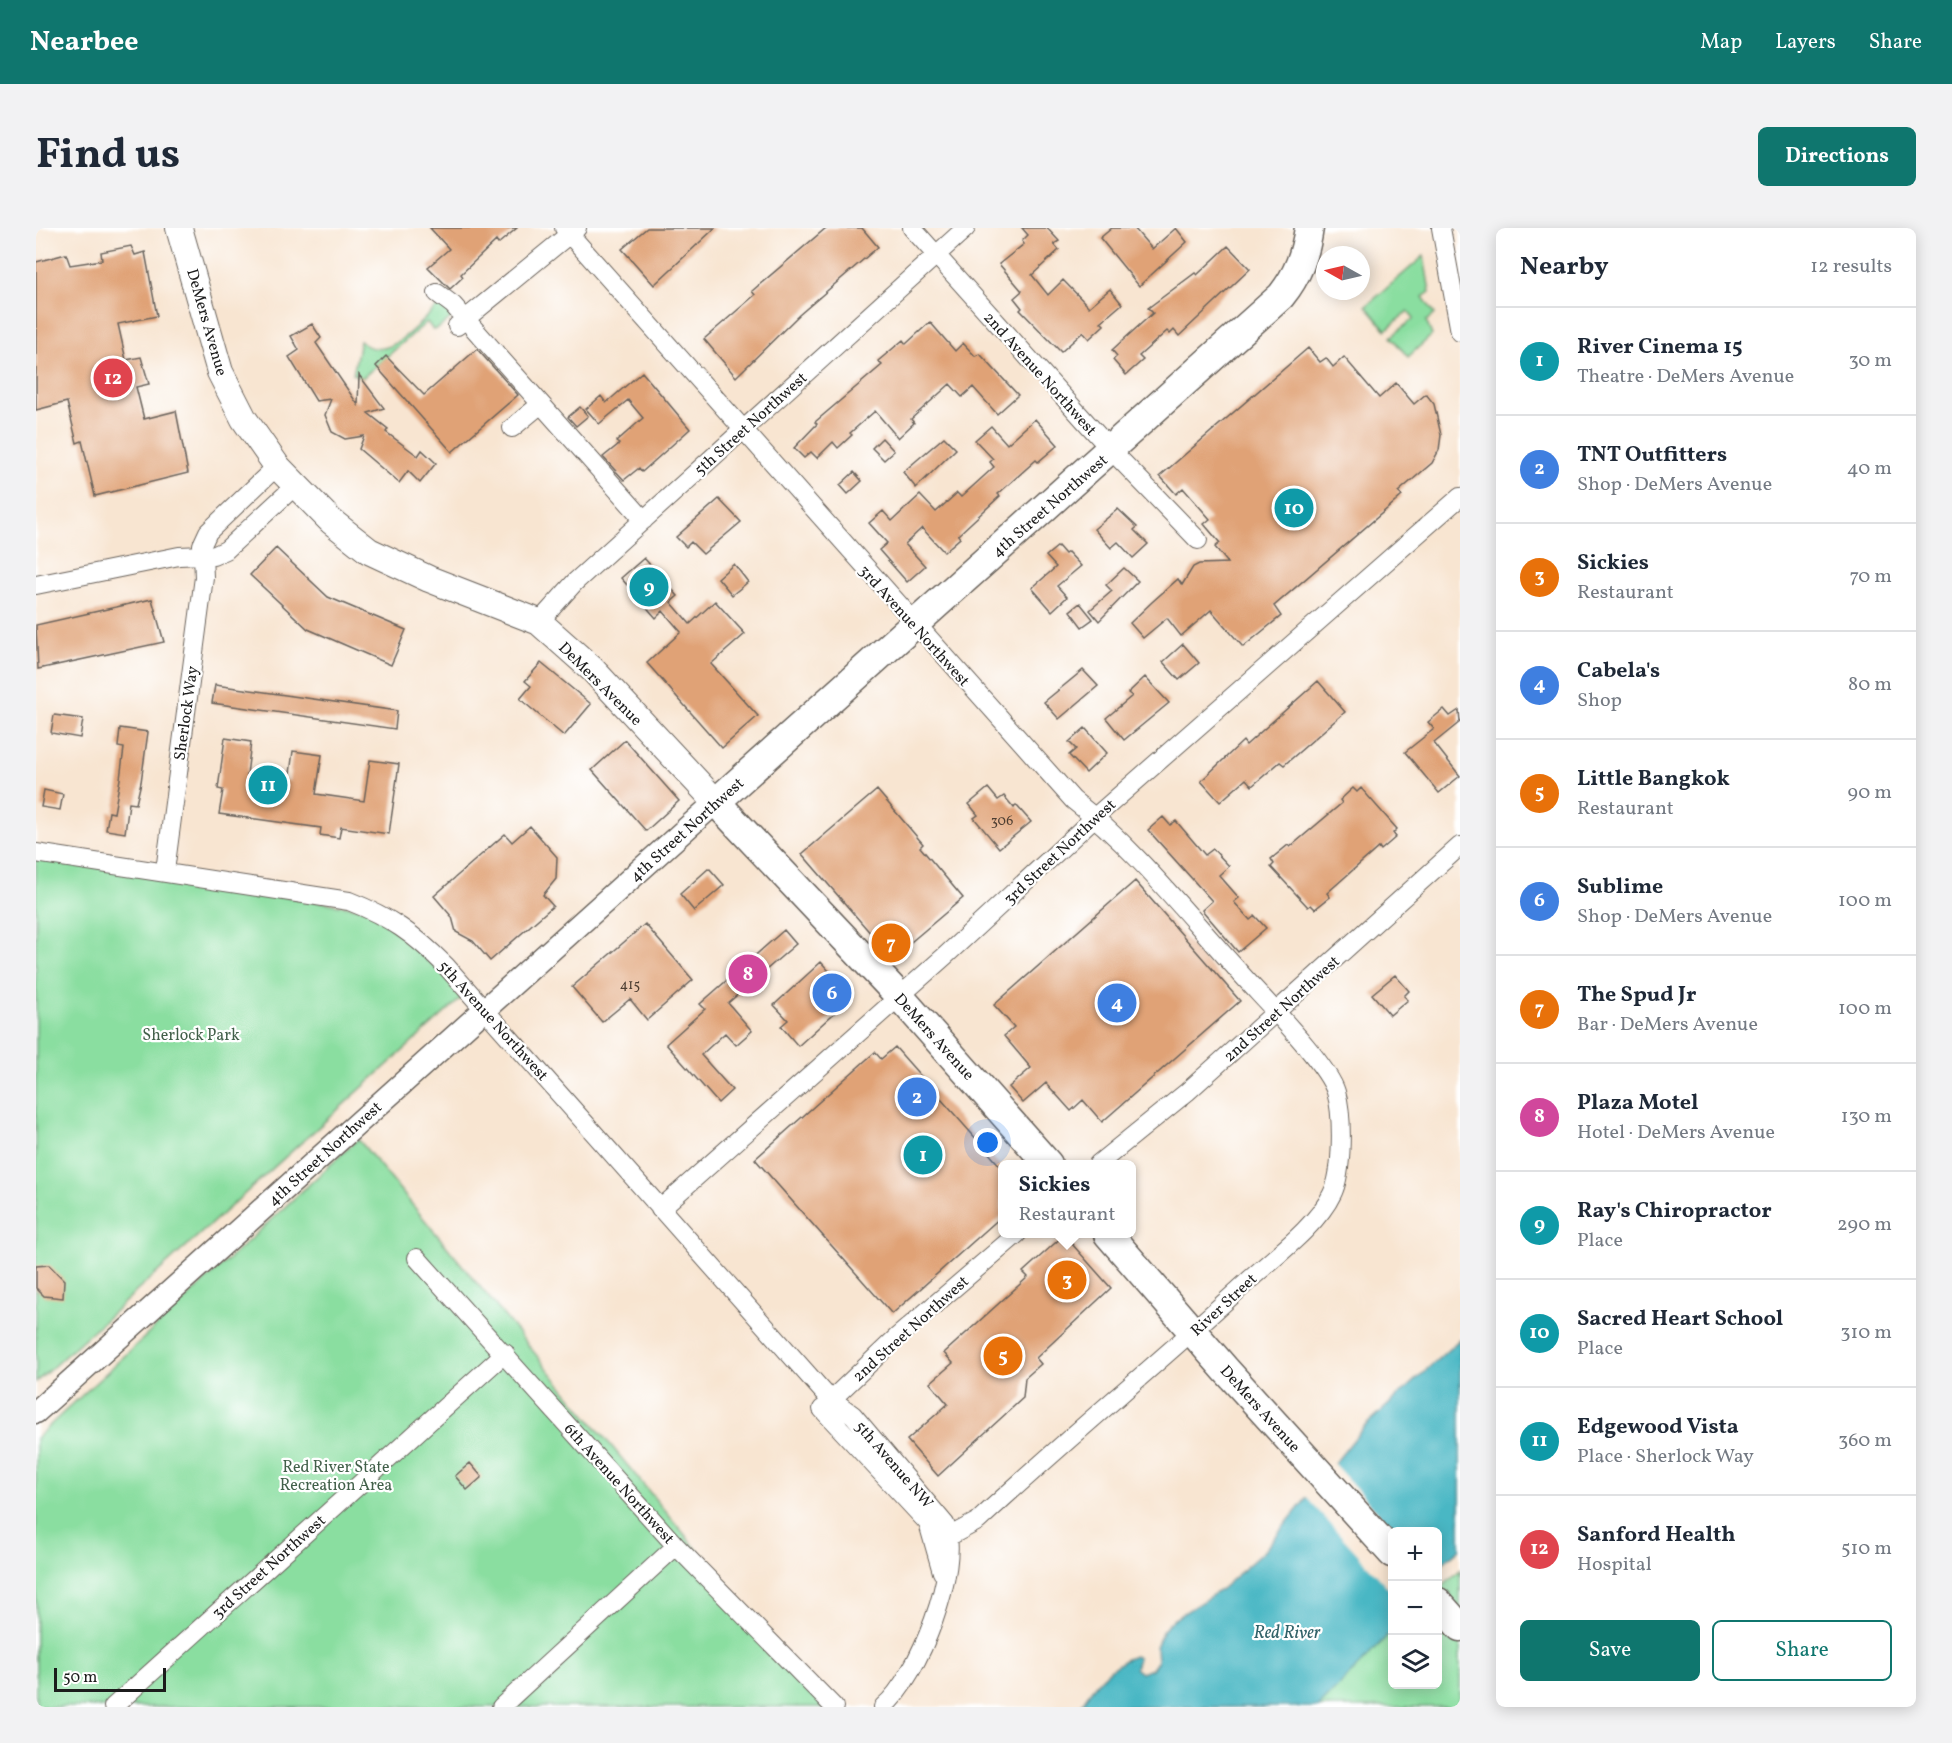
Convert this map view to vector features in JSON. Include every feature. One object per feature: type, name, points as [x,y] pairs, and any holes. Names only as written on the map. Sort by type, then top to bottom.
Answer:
[{"type":"main road","name":"DeMers Avenue","points":[[179,228],[220,372],[244,419],[277,466],[331,521],[369,551],[429,579],[539,622],[592,669],[900,997],[1044,1160]]},
{"type":"main road","name":"4th Street Northwest","points":[[716,802],[1281,296],[1293,281],[1301,265],[1309,228]]},
{"type":"main road","name":"DeMers Avenue","points":[[1112,1238],[1232,1377],[1388,1549]]},
{"type":"main road","points":[[1442,1607],[1460,1627]]},
{"type":"street","name":"2nd Avenue Northwest","points":[[912,228],[1111,450],[1198,540]]},
{"type":"street","name":"5th Street Northwest","points":[[539,622],[575,582],[966,228]]},
{"type":"street","points":[[1441,228],[1460,332]]},
{"type":"street","points":[[461,323],[570,230]]},
{"type":"street","name":"3rd Avenue Northwest","points":[[570,230],[743,431],[914,624],[1073,800],[1113,833],[1276,1013]]},
{"type":"street","points":[[437,292],[461,323],[541,405],[644,520]]},
{"type":"street","points":[[512,428],[541,405]]},
{"type":"street","name":"Sherlock Way","points":[[165,871],[204,577],[202,545],[208,532],[277,466]]},
{"type":"street","points":[[36,585],[179,556],[213,556],[226,550],[296,485]]},
{"type":"street","name":"3rd Street Northwest","points":[[660,1209],[900,997],[1095,817],[1460,497]]},
{"type":"street","name":"4th Street Northwest","points":[[36,1412],[716,802]]},
{"type":"street","name":"2nd Street Northwest","points":[[1103,1160],[1187,1092],[1460,846]]},
{"type":"street","name":"5th Avenue Northwest","points":[[36,853],[325,896],[349,901],[397,922],[418,938],[486,1008],[826,1404]]},
{"type":"street","name":"River Street","points":[[950,1536],[978,1521],[1194,1331],[1316,1218],[1330,1199],[1337,1179],[1339,1131],[1336,1092],[1325,1072],[1276,1013]]},
{"type":"street","name":"2nd Street Northwest","points":[[826,1404],[898,1336],[1011,1238]]},
{"type":"street","name":"6th Avenue Northwest","points":[[417,1258],[505,1353],[676,1546],[832,1704]]},
{"type":"street","name":"3rd Street Northwest","points":[[113,1707],[505,1353]]},
{"type":"street","points":[[826,1404],[928,1523],[945,1583]]},
{"type":"street","name":"5th Avenue NW","points":[[826,1404],[853,1415],[934,1510],[950,1536]]},
{"type":"street","points":[[883,1707],[921,1650],[934,1621],[945,1583],[950,1536]]},
{"type":"street","points":[[501,1707],[676,1546]]},
{"type":"green space","points":[[1424,256],[1430,292],[1423,297],[1435,314],[1426,321],[1432,335],[1408,357],[1391,337],[1414,318],[1408,311],[1386,330],[1366,306]]},
{"type":"green space","points":[[438,306],[446,309],[452,317],[433,330],[427,322],[362,378],[353,374],[360,341],[370,347],[381,348],[391,345],[412,331]]},
{"type":"green space","name":"Sherlock Park","points":[[36,857],[372,910],[466,994],[36,1382]]},
{"type":"green space","name":"Red River State Recreation Area","points":[[358,1139],[827,1707],[36,1707],[36,1438]]},
{"type":"green space","points":[[1460,1570],[1460,1707],[1316,1707],[1388,1636],[1388,1689],[1442,1689],[1442,1587]]},
{"type":"water","name":"Red River","points":[[1460,1339],[1460,1549],[1442,1564],[1442,1527],[1388,1527],[1388,1635],[1319,1707],[1080,1707],[1090,1691],[1118,1664],[1134,1656],[1138,1658],[1135,1668],[1141,1673],[1152,1669],[1157,1662],[1156,1647],[1162,1632],[1171,1621],[1219,1591],[1264,1551],[1363,1428]]},
{"type":"pier","points":[[1333,1463],[1391,1527],[1388,1527],[1388,1588],[1305,1496]]},
{"type":"building","points":[[430,228],[517,228],[498,244],[496,241],[461,274],[463,277],[450,289],[428,267],[449,249]]},
{"type":"building","points":[[647,228],[715,228],[654,285],[622,249]]},
{"type":"building","points":[[826,228],[862,228],[878,247],[799,315],[736,377],[704,339],[755,295],[752,291]]},
{"type":"building","points":[[1022,228],[1047,228],[1059,241],[1054,244],[1059,250],[1032,275],[1048,295],[1063,280],[1089,307],[1110,289],[1122,304],[1101,322],[1104,325],[1089,339],[1083,332],[1061,352],[1020,310],[1022,308],[1014,298],[1022,291],[999,264],[1024,244],[1022,241],[1028,235]]},
{"type":"building","points":[[1112,228],[1134,228],[1152,249],[1176,228],[1187,242],[1139,286],[1100,238]]},
{"type":"building","points":[[131,246],[135,255],[145,252],[157,316],[118,324],[126,360],[141,357],[149,384],[136,387],[144,419],[176,411],[188,473],[95,496],[82,441],[77,443],[67,402],[36,410],[36,262],[66,254],[70,265],[102,260],[101,252]]},
{"type":"building","points":[[1228,246],[1250,269],[1179,336],[1174,330],[1170,334],[1167,331],[1139,356],[1143,360],[1126,375],[1113,360],[1117,356],[1112,350],[1153,313],[1148,308],[1195,273],[1197,275]]},
{"type":"building","points":[[930,322],[955,351],[963,343],[975,356],[980,354],[1018,395],[997,414],[973,387],[962,397],[950,384],[911,419],[914,423],[898,438],[875,411],[850,433],[852,435],[838,448],[833,442],[817,458],[811,452],[804,458],[794,448],[817,424],[815,422],[882,365],[878,361],[903,340],[906,344]]},
{"type":"building","points":[[312,324],[321,338],[316,343],[358,405],[359,375],[384,408],[368,413],[388,429],[386,432],[418,456],[422,450],[436,463],[420,483],[408,471],[399,483],[359,449],[364,436],[345,439],[332,432],[325,415],[331,399],[316,401],[289,357],[299,350],[291,336]]},
{"type":"building","points":[[1308,348],[1320,362],[1326,358],[1333,367],[1344,357],[1379,398],[1396,383],[1414,404],[1426,394],[1434,404],[1441,435],[1439,450],[1432,463],[1398,492],[1402,496],[1274,606],[1281,616],[1243,647],[1211,610],[1181,636],[1167,618],[1143,638],[1130,623],[1178,579],[1182,585],[1193,567],[1199,564],[1228,563],[1215,547],[1220,543],[1204,524],[1210,519],[1183,488],[1176,494],[1160,476]]},
{"type":"building","points":[[477,349],[518,395],[452,452],[376,366],[386,356],[424,395]]},
{"type":"building","points":[[642,372],[690,429],[642,472],[639,468],[624,480],[603,457],[619,444],[616,442],[643,418],[628,400],[599,424],[586,409],[601,396],[606,403]]},
{"type":"building","points":[[580,407],[588,416],[576,426],[568,417]]},
{"type":"building","points":[[1035,419],[1058,445],[1038,462],[1036,460],[998,494],[1000,496],[958,535],[960,538],[944,552],[922,528],[905,544],[925,566],[907,582],[879,550],[887,543],[869,523],[883,511],[892,521],[920,495],[936,512],[957,493],[961,497],[994,467],[990,462],[993,459],[975,440],[991,426],[1007,444]]},
{"type":"building","points":[[944,437],[956,449],[916,488],[903,472]]},
{"type":"building","points":[[882,438],[894,451],[884,460],[872,448]]},
{"type":"building","points":[[854,472],[862,481],[848,494],[840,485]]},
{"type":"building","points":[[719,499],[741,522],[703,554],[691,542],[686,547],[676,537]]},
{"type":"building","points":[[1118,509],[1137,527],[1134,530],[1148,544],[1133,558],[1118,542],[1111,548],[1094,529]]},
{"type":"building","points":[[1058,546],[1065,554],[1068,552],[1081,566],[1057,586],[1067,597],[1052,611],[1032,588],[1056,567],[1046,556]]},
{"type":"building","points":[[276,548],[328,597],[406,630],[391,665],[308,629],[250,575]]},
{"type":"building","points":[[644,558],[678,596],[671,602],[690,624],[715,601],[745,634],[711,664],[758,716],[722,748],[647,663],[681,632],[663,611],[656,618],[621,578]]},
{"type":"building","points":[[734,564],[748,582],[732,595],[718,578]]},
{"type":"building","points":[[1124,568],[1138,581],[1099,621],[1090,610],[1112,591],[1106,585]]},
{"type":"building","points":[[152,599],[164,642],[38,669],[36,625]]},
{"type":"building","points":[[1080,603],[1093,619],[1082,627],[1070,611]]},
{"type":"building","points":[[1183,644],[1199,663],[1179,680],[1163,662]]},
{"type":"building","points":[[541,663],[591,704],[564,736],[520,699],[531,686],[525,681]]},
{"type":"building","points":[[1083,670],[1098,686],[1059,719],[1044,702]]},
{"type":"building","points":[[1145,677],[1169,703],[1124,740],[1106,718],[1132,696],[1128,693]]},
{"type":"building","points":[[1318,681],[1345,712],[1284,765],[1280,762],[1252,786],[1246,779],[1220,802],[1201,781],[1243,741],[1246,745]]},
{"type":"building","points":[[215,685],[397,711],[395,729],[212,703]]},
{"type":"building","points":[[1444,709],[1450,716],[1459,710],[1460,722],[1434,743],[1460,776],[1439,793],[1405,752],[1434,729],[1428,722]]},
{"type":"building","points":[[54,715],[83,719],[80,738],[51,733]]},
{"type":"building","points":[[120,728],[148,732],[136,804],[129,803],[125,833],[106,830],[109,812],[114,813],[120,779],[124,748],[118,747]]},
{"type":"building","points":[[1085,728],[1107,753],[1086,773],[1069,755],[1076,749],[1069,742]]},
{"type":"building","points":[[225,738],[251,742],[247,775],[289,781],[293,751],[322,755],[316,794],[364,801],[370,760],[399,764],[389,834],[341,827],[339,838],[320,835],[321,828],[219,814],[223,790],[218,789]]},
{"type":"building","points":[[625,740],[679,801],[646,831],[592,770]]},
{"type":"building","points":[[988,788],[998,800],[1004,796],[1014,808],[1016,805],[1031,822],[999,848],[974,818],[978,815],[969,804]]},
{"type":"building","points":[[1353,788],[1357,792],[1361,788],[1397,829],[1393,833],[1396,837],[1381,850],[1379,847],[1327,893],[1330,897],[1315,909],[1311,905],[1308,907],[1271,867],[1274,864],[1271,859],[1288,845],[1290,847],[1342,803],[1340,800]]},
{"type":"building","points":[[44,790],[63,794],[60,810],[41,807]]},
{"type":"building","points":[[877,790],[923,844],[920,847],[963,898],[892,958],[802,854]]},
{"type":"building","points":[[1163,817],[1170,825],[1176,821],[1205,855],[1213,849],[1229,866],[1219,875],[1239,898],[1234,902],[1250,920],[1255,916],[1266,928],[1238,952],[1202,910],[1212,901],[1148,830]]},
{"type":"building","points":[[530,826],[557,857],[556,879],[543,895],[553,906],[490,961],[473,941],[456,932],[452,917],[434,896],[505,834],[512,842]]},
{"type":"building","points":[[709,868],[724,885],[694,911],[680,894]]},
{"type":"building","points":[[1135,881],[1240,1001],[1102,1122],[1083,1100],[1071,1111],[1046,1083],[1023,1103],[1009,1087],[1031,1068],[1004,1036],[1014,1027],[994,1005]]},
{"type":"building","points":[[645,924],[693,980],[647,1020],[630,999],[602,1022],[572,987]]},
{"type":"building","points":[[784,930],[796,944],[728,1003],[752,1031],[736,1045],[725,1033],[701,1055],[732,1090],[718,1103],[666,1044],[705,1009],[700,1004]]},
{"type":"building","points":[[821,962],[852,997],[798,1046],[781,1026],[788,1020],[774,1005]]},
{"type":"building","points":[[1395,975],[1409,991],[1404,996],[1408,1000],[1390,1015],[1372,994]]},
{"type":"building","points":[[895,1047],[998,1163],[998,1220],[892,1314],[755,1159],[875,1052],[881,1059]]},
{"type":"building","points":[[1061,1238],[1067,1238],[1111,1288],[1036,1358],[1041,1364],[1025,1378],[1023,1398],[938,1476],[907,1440],[948,1404],[930,1383],[953,1363],[944,1353],[1028,1277],[1023,1272]]},
{"type":"building","points":[[49,1265],[64,1280],[63,1298],[44,1296],[36,1288],[36,1266]]},
{"type":"building","points":[[470,1463],[482,1477],[467,1490],[455,1476]]},
{"type":"place","name":"Sanford Health","points":[[113,378]]},
{"type":"place","name":"Sacred Heart School","points":[[1294,508]]},
{"type":"place","name":"Ray's Chiropractor","points":[[649,587]]},
{"type":"place","name":"Edgewood Vista","points":[[268,785]]},
{"type":"place","name":"The Spud Jr","points":[[891,943]]},
{"type":"place","name":"Plaza Motel","points":[[748,974]]},
{"type":"place","name":"Sublime","points":[[832,993]]},
{"type":"place","name":"Cabela's","points":[[1117,1003]]},
{"type":"place","name":"TNT Outfitters","points":[[917,1097]]},
{"type":"place","name":"River Cinema 15","points":[[923,1155]]},
{"type":"place","name":"Sickies","points":[[1067,1280]]},
{"type":"place","name":"Little Bangkok","points":[[1003,1356]]}]
